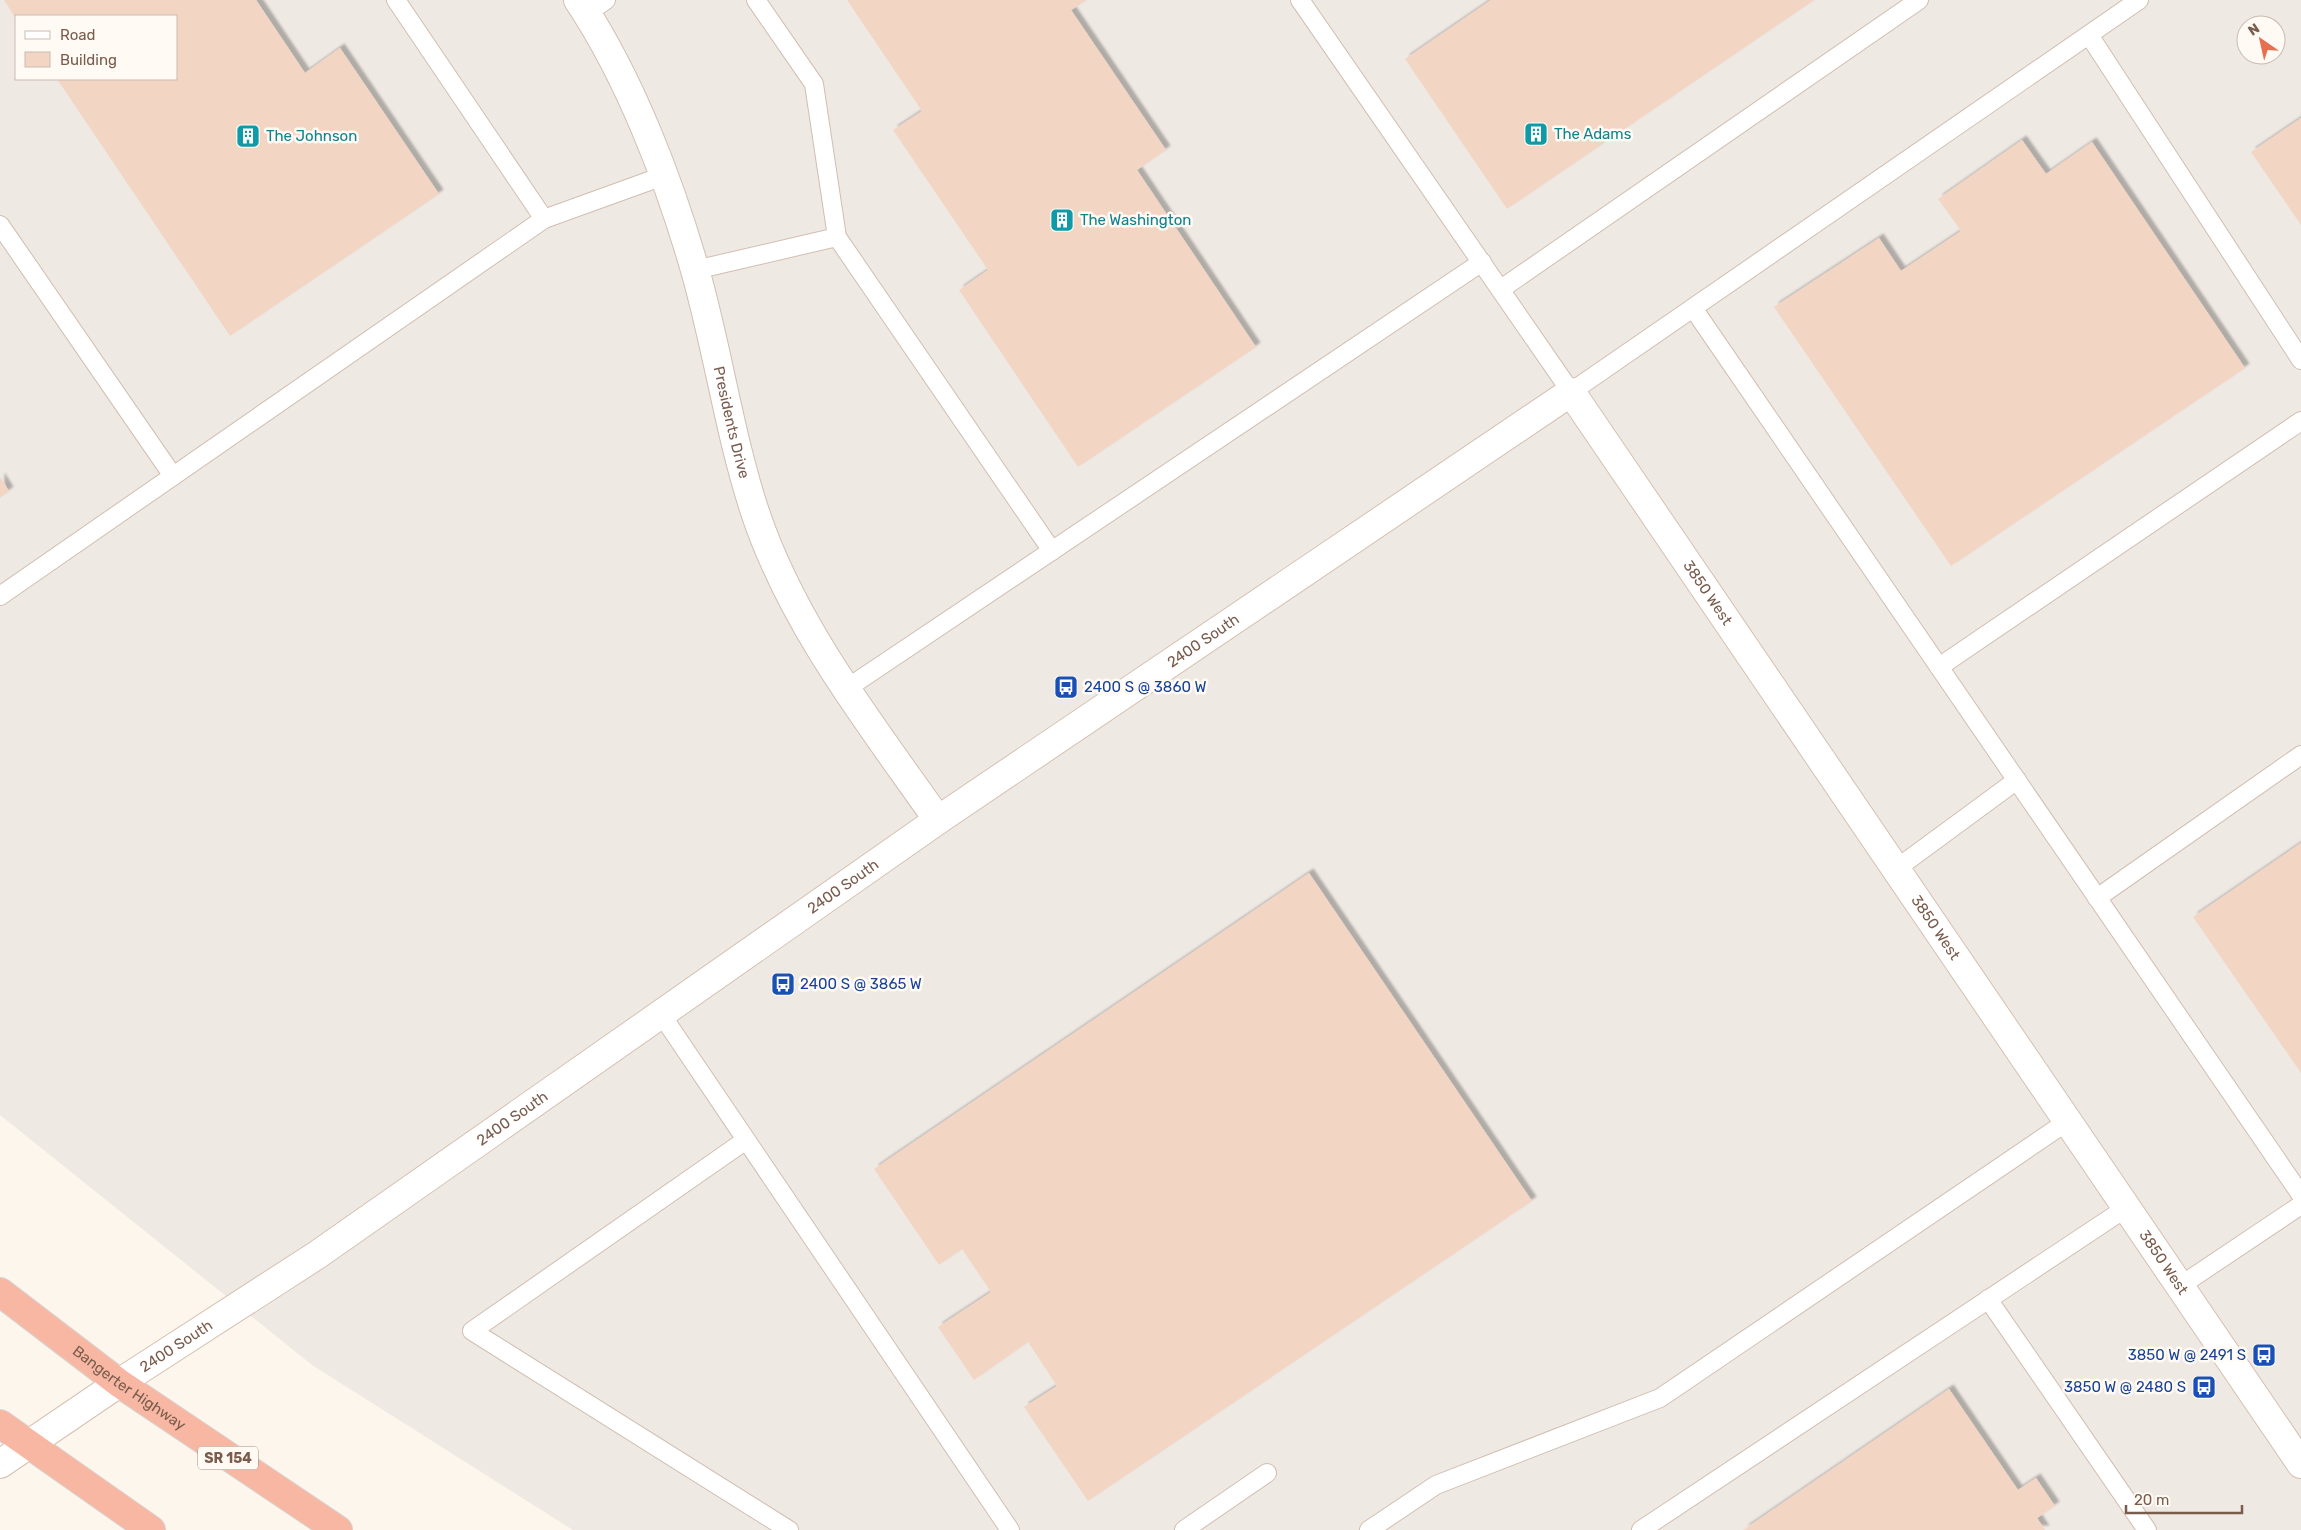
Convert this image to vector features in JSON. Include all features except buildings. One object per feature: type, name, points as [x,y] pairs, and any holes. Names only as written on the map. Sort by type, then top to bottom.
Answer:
[{"type":"highway","name":"Bangerter Highway","points":[[0,1292],[119,1383],[338,1530]]},
{"type":"highway","points":[[0,1424],[151,1530]]},
{"type":"street","name":"Presidents Drive","points":[[590,4],[628,89],[663,176],[695,270],[731,432],[756,514],[781,574],[820,648],[846,689],[938,820]]},
{"type":"street","name":"2400 South","points":[[0,1464],[119,1383],[317,1255],[938,820],[1570,392]]},
{"type":"street","name":"3850 West","points":[[1570,392],[2301,1464]]},
{"type":"lane","points":[[396,0],[544,220]]},
{"type":"lane","points":[[756,0],[814,84],[837,237],[1052,551]]},
{"type":"lane","points":[[1300,0],[1501,289],[1570,392],[2140,0]]},
{"type":"lane","points":[[1501,289],[1919,0]]},
{"type":"lane","points":[[2088,35],[2301,360]]},
{"type":"lane","points":[[0,596],[544,220],[663,176]]},
{"type":"lane","points":[[0,225],[173,476]]},
{"type":"lane","points":[[695,270],[837,237]]},
{"type":"lane","points":[[846,689],[1482,262]]},
{"type":"lane","points":[[1693,308],[2301,1195]]},
{"type":"lane","points":[[1939,667],[2301,421]]},
{"type":"lane","points":[[2098,898],[2301,755]]},
{"type":"lane","points":[[1896,869],[2017,780]]},
{"type":"lane","points":[[661,1014],[1010,1530]]},
{"type":"lane","points":[[1369,1530],[1436,1485],[1660,1398],[2068,1121]]},
{"type":"lane","points":[[746,1140],[472,1331],[789,1530]]},
{"type":"lane","points":[[2180,1286],[2301,1204]]},
{"type":"lane","points":[[1642,1530],[2126,1208]]},
{"type":"lane","points":[[1988,1299],[2147,1530]]},
{"type":"lane","points":[[1184,1530],[1267,1472]]},
{"type":"shaded area","points":[[0,0],[2301,0],[2301,1530],[573,1530],[312,1365],[0,1115]]},
{"type":"place","name":"The Adams","points":[[1536,134]]},
{"type":"place","name":"The Johnson","points":[[248,136]]},
{"type":"place","name":"The Washington","points":[[1062,220]]},
{"type":"place","name":"2400 S @ 3860 W","points":[[1066,687]]},
{"type":"place","name":"2400 S @ 3865 W","points":[[783,984]]},
{"type":"place","name":"3850 W @ 2491 S","points":[[2264,1355]]},
{"type":"place","name":"3850 W @ 2480 S","points":[[2204,1387]]}]
